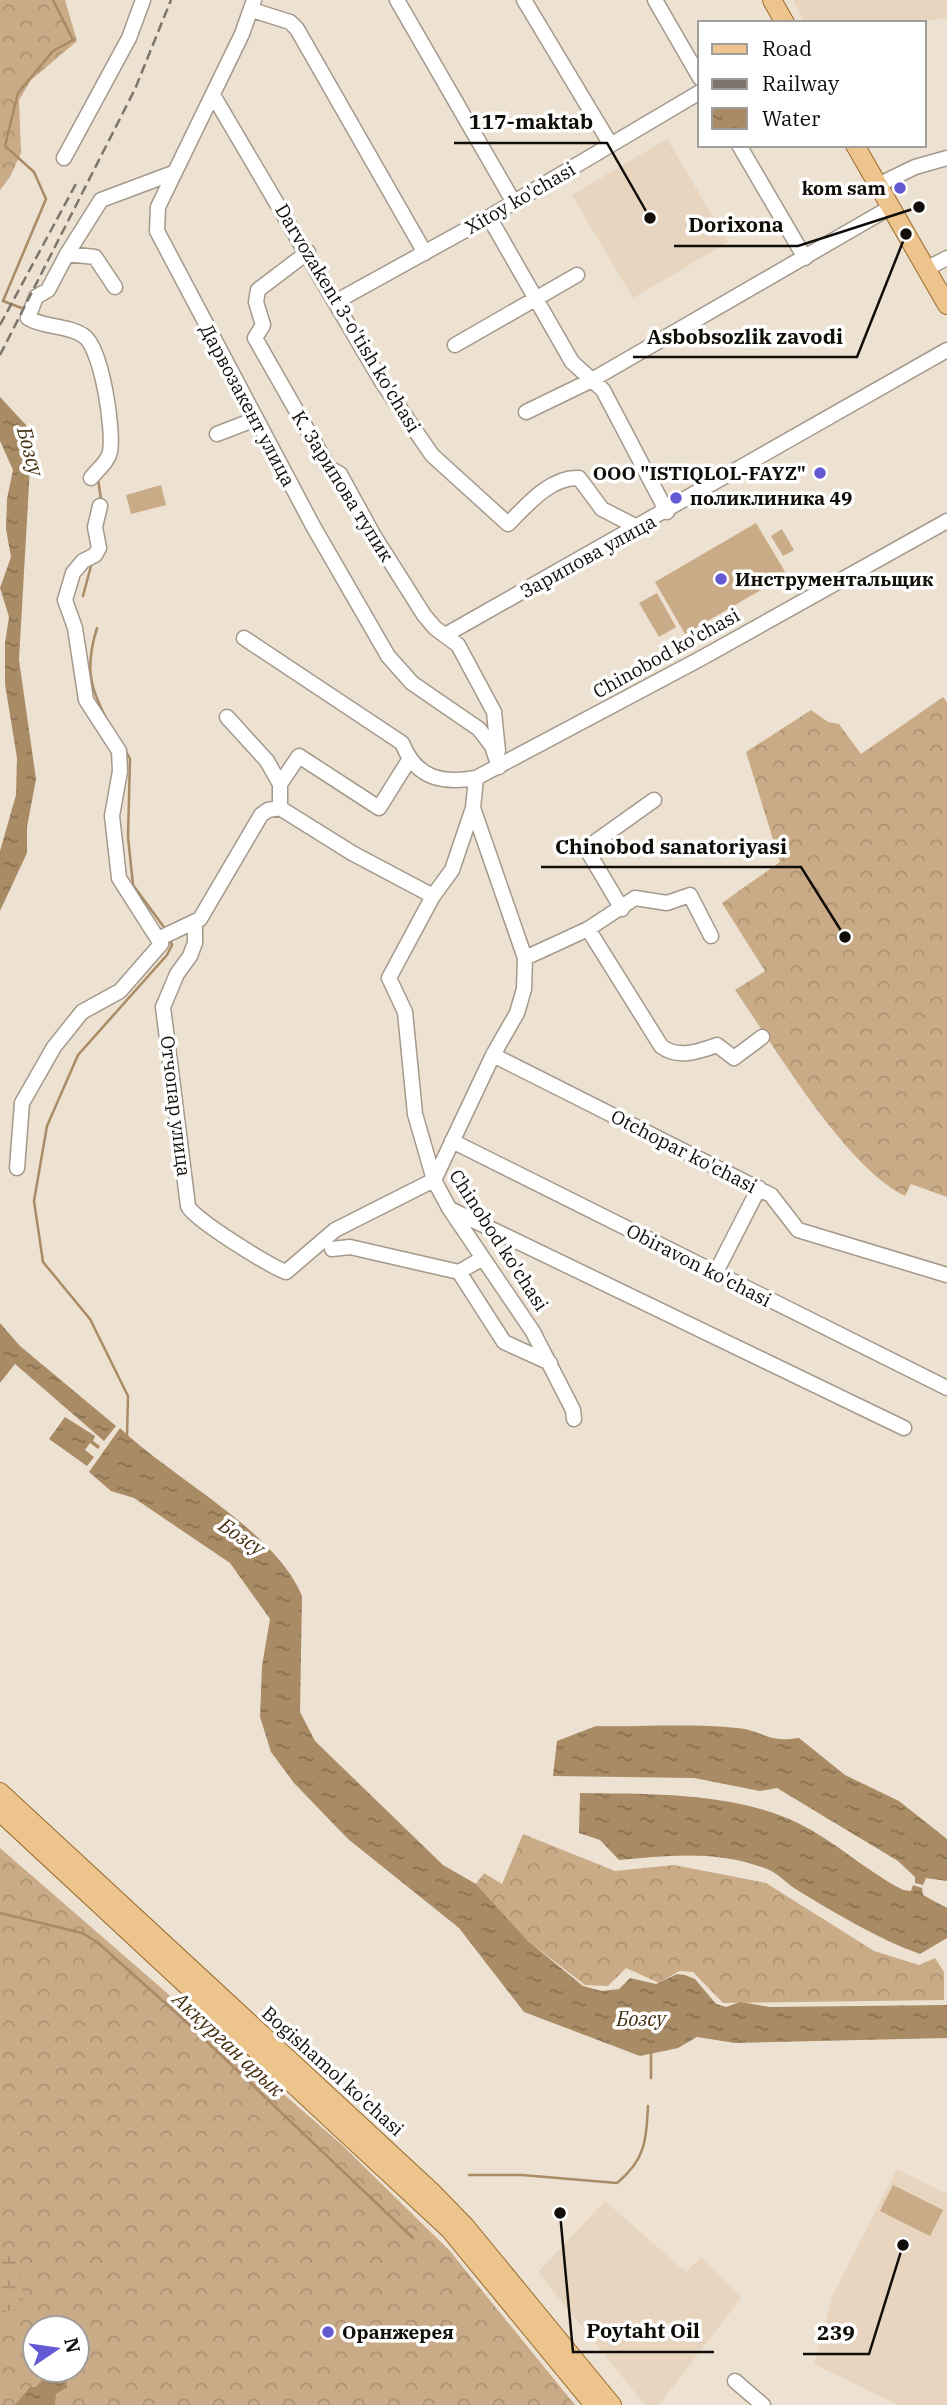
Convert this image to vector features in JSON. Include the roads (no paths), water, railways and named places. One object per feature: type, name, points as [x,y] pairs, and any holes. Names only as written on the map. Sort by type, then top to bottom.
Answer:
[{"type":"main road","points":[[772,0],[784,21]]},
{"type":"main road","points":[[856,147],[947,305]]},
{"type":"main road","name":"Bogishamol ko'chasi","points":[[0,1792],[169,1959]]},
{"type":"main road","name":"Bogishamol ko'chasi","points":[[0,1812],[169,1959],[328,2105],[431,2191],[594,2405]]},
{"type":"main road","name":"Bogishamol ko'chasi","points":[[489,2265],[612,2405]]},
{"type":"street","points":[[64,158],[129,38],[143,0]]},
{"type":"street","points":[[397,0],[513,201]]},
{"type":"street","points":[[524,0],[611,145]]},
{"type":"street","points":[[655,0],[698,75]]},
{"type":"street","points":[[253,5],[290,22],[297,29],[425,253]]},
{"type":"street","name":"Дарвозакент улица","points":[[253,5],[214,95],[158,207],[157,231],[256,419],[388,656],[412,683],[479,729],[492,746],[499,767]]},
{"type":"street","name":"Xitoy ko'chasi","points":[[337,301],[489,217],[698,93]]},
{"type":"street","name":"Darvozakent 3-o'tish ko'chasi","points":[[214,95],[382,382],[432,455],[508,524],[532,500],[565,477],[579,478],[602,509],[637,527]]},
{"type":"street","points":[[740,147],[805,258]]},
{"type":"street","points":[[878,185],[908,170],[947,158]]},
{"type":"street","points":[[91,478],[110,454],[111,436],[107,394],[90,344],[84,336],[30,311],[36,297],[48,290],[101,200],[173,173]]},
{"type":"street","points":[[526,412],[590,381],[891,207]]},
{"type":"street","points":[[489,217],[572,362],[603,390],[667,512]]},
{"type":"street","name":"К. Зарипова тупик","points":[[308,252],[258,290],[256,302],[263,325],[255,338],[329,468],[340,474],[409,593],[435,628],[458,645],[494,712],[499,767]]},
{"type":"street","points":[[67,254],[95,257],[115,287]]},
{"type":"street","points":[[926,269],[947,258]]},
{"type":"street","points":[[455,345],[577,275]]},
{"type":"street","name":"Зарипова улица","points":[[447,635],[947,350]]},
{"type":"street","points":[[217,434],[256,419]]},
{"type":"street","points":[[17,1168],[22,1102],[54,1047],[82,1012],[120,991],[159,950],[160,938],[126,894],[119,878],[112,816],[120,771],[119,751],[86,700],[66,591],[79,565],[95,555],[99,548],[95,527],[100,506]]},
{"type":"street","name":"Chinobod ko'chasi","points":[[477,778],[698,660],[947,521]]},
{"type":"street","points":[[244,638],[402,743],[409,760],[420,771],[456,782],[477,778],[473,808],[525,958],[524,989],[517,1013],[493,1055],[434,1180]]},
{"type":"street","points":[[227,717],[267,761],[280,784],[280,808],[352,853],[433,896]]},
{"type":"street","points":[[280,784],[302,756],[379,808],[409,760]]},
{"type":"street","points":[[622,909],[587,850],[588,846],[654,800]]},
{"type":"street","name":"Отчопар улица","points":[[280,808],[268,810],[261,815],[200,919],[195,923],[195,943],[190,956],[177,974],[163,1007],[188,1206],[197,1218],[261,1260],[286,1272],[335,1230],[434,1180]]},
{"type":"street","name":"Chinobod ko'chasi","points":[[473,808],[452,870],[433,896],[388,974],[405,1012],[415,1114],[434,1180],[449,1209],[550,1363],[573,1410],[574,1419]]},
{"type":"street","points":[[525,958],[588,929],[635,898],[667,903],[690,895],[711,936]]},
{"type":"street","points":[[160,938],[195,923]]},
{"type":"street","points":[[588,929],[660,1046],[667,1051],[691,1053],[716,1045],[734,1058],[762,1037]]},
{"type":"street","name":"Otchopar ko'chasi","points":[[493,1055],[772,1195],[798,1230],[947,1275]]},
{"type":"street","name":"Obiravon ko'chasi","points":[[452,1141],[947,1388]]},
{"type":"street","points":[[715,1274],[759,1188]]},
{"type":"street","points":[[449,1209],[904,1428]]},
{"type":"street","points":[[332,1249],[350,1247],[459,1272],[483,1258]]},
{"type":"street","points":[[459,1272],[504,1342],[550,1363]]},
{"type":"street","points":[[735,2381],[763,2405]]},
{"type":"water","name":"Бозсу","points":[[0,397],[26,425],[31,449],[19,660],[36,779],[27,827],[27,853],[0,911],[0,851],[16,795],[17,758],[5,684],[5,643],[9,617],[0,588],[11,557],[6,529],[7,499],[13,470],[0,441]]},
{"type":"water","points":[[0,1323],[20,1346],[116,1426],[104,1441],[15,1364],[0,1383]]},
{"type":"water","points":[[65,1417],[95,1436],[93,1441],[100,1446],[98,1449],[90,1443],[85,1450],[94,1457],[87,1466],[49,1439]]},
{"type":"water","name":"Бозсу","points":[[120,1428],[247,1527],[289,1572],[302,1596],[300,1712],[315,1741],[443,1865],[476,1884],[528,1941],[583,1986],[602,1991],[619,1989],[630,1978],[656,1984],[677,1974],[695,1979],[716,2004],[726,2007],[740,2002],[770,2007],[947,2005],[947,2038],[735,2043],[697,2037],[678,2048],[640,2056],[524,2012],[459,1928],[348,1839],[294,1783],[271,1752],[260,1717],[262,1666],[270,1619],[230,1563],[134,1498],[111,1491],[89,1472]]},
{"type":"water","points":[[596,1726],[720,1727],[747,1729],[779,1739],[799,1738],[845,1775],[899,1801],[947,1839],[947,1881],[926,1878],[923,1885],[915,1883],[915,1877],[898,1861],[777,1788],[760,1791],[694,1778],[553,1776],[557,1741]]},
{"type":"water","points":[[580,1793],[691,1797],[746,1805],[773,1813],[812,1830],[903,1890],[911,1891],[913,1885],[922,1888],[923,1895],[947,1908],[947,1938],[920,1954],[857,1925],[797,1890],[771,1871],[749,1863],[712,1856],[619,1860],[600,1840],[579,1833]]},
{"type":"water","points":[[39,2384],[67,2384],[67,2387],[56,2394],[55,2405],[15,2405],[30,2387]]},
{"type":"waterway","points":[[27,310],[3,301],[46,199],[34,172],[5,146],[18,93],[53,51],[73,40],[53,0]]},
{"type":"waterway","points":[[37,314],[50,319]]},
{"type":"waterway","points":[[98,479],[101,500]]},
{"type":"waterway","points":[[83,596],[92,562]]},
{"type":"waterway","points":[[97,628],[91,654],[91,677],[97,699],[109,723]]},
{"type":"waterway","points":[[125,750],[130,759],[128,837],[133,885],[166,930]]},
{"type":"waterway","points":[[127,1437],[128,1396],[90,1319],[43,1262],[34,1201],[47,1126],[78,1055],[167,955],[172,945],[170,939]]},
{"type":"waterway","name":"Аккурган арык","points":[[0,1913],[82,1933],[97,1942],[183,2019],[413,2238]]},
{"type":"waterway","name":"Аккурган арык","points":[[651,2053],[651,2078]]},
{"type":"waterway","name":"Аккурган арык","points":[[469,2175],[522,2175],[617,2183],[639,2158],[646,2130],[648,2106]]},
{"type":"railway","points":[[0,355],[135,89],[171,0]]},
{"type":"railway","points":[[0,325],[78,180]]},
{"type":"place","name":"kom sam","points":[[900,188]]},
{"type":"place","name":"Dorixona","points":[[919,207]]},
{"type":"place","name":"117-maktab","points":[[650,218]]},
{"type":"place","name":"Asbobsozlik zavodi","points":[[906,234]]},
{"type":"place","name":"ООО \"ISTIQLOL-FAYZ\"","points":[[820,473]]},
{"type":"place","name":"поликлиника 49","points":[[676,498]]},
{"type":"place","name":"Инструментальщик","points":[[721,579]]},
{"type":"place","name":"Chinobod sanatoriyasi","points":[[845,937]]},
{"type":"place","name":"Poytaht Oil","points":[[560,2213]]},
{"type":"place","name":"239","points":[[903,2245]]},
{"type":"place","name":"Оранжерея","points":[[328,2332]]}]
